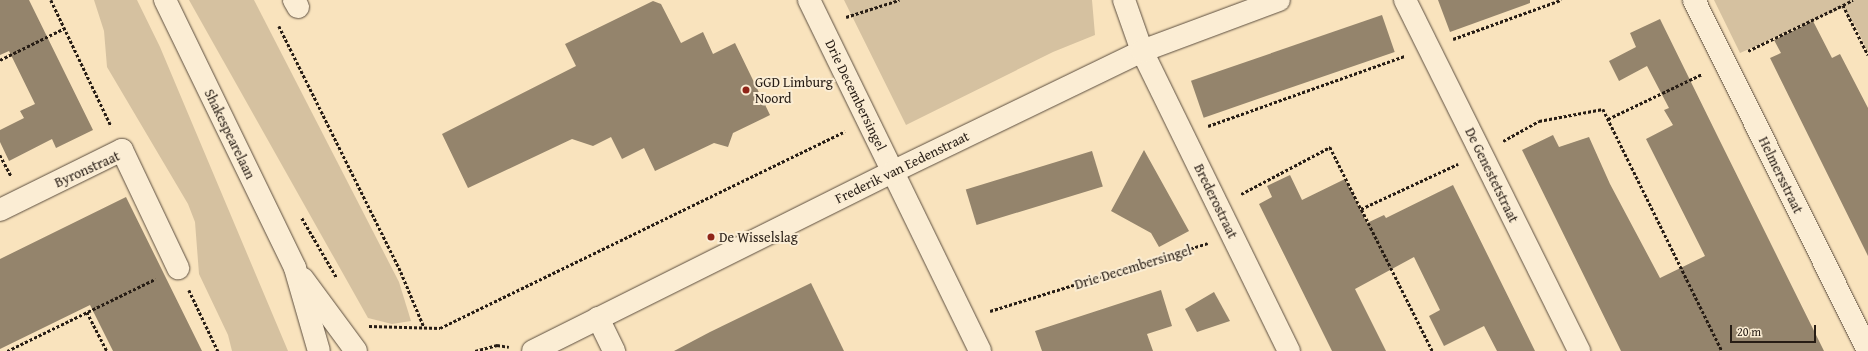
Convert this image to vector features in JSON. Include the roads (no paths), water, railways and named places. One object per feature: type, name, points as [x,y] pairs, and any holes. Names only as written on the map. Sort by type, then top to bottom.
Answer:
[{"type":"street","name":"Shakespearelaan","points":[[165,0],[295,268],[319,351]]},
{"type":"street","name":"Drie Decembersingel","points":[[809,0],[894,171],[980,351]]},
{"type":"street","name":"Brederostraat","points":[[1124,0],[1142,51],[1289,351]]},
{"type":"street","name":"Frederik van Eedenstraat","points":[[524,350],[598,318],[894,171],[1142,51],[1279,0]]},
{"type":"street","name":"De Genestetstraat","points":[[1405,0],[1578,351]]},
{"type":"street","name":"Helmersstraat","points":[[1694,0],[1868,350]]},
{"type":"street","name":"Byronstraat","points":[[0,210],[122,150],[178,268]]},
{"type":"street","name":"Shakespearelaan","points":[[295,268],[351,345]]},
{"type":"street","points":[[598,318],[614,351]]},
{"type":"place","name":"GGD Limburg Noord","points":[[746,90]]},
{"type":"place","name":"De Wisselslag","points":[[711,237]]}]
